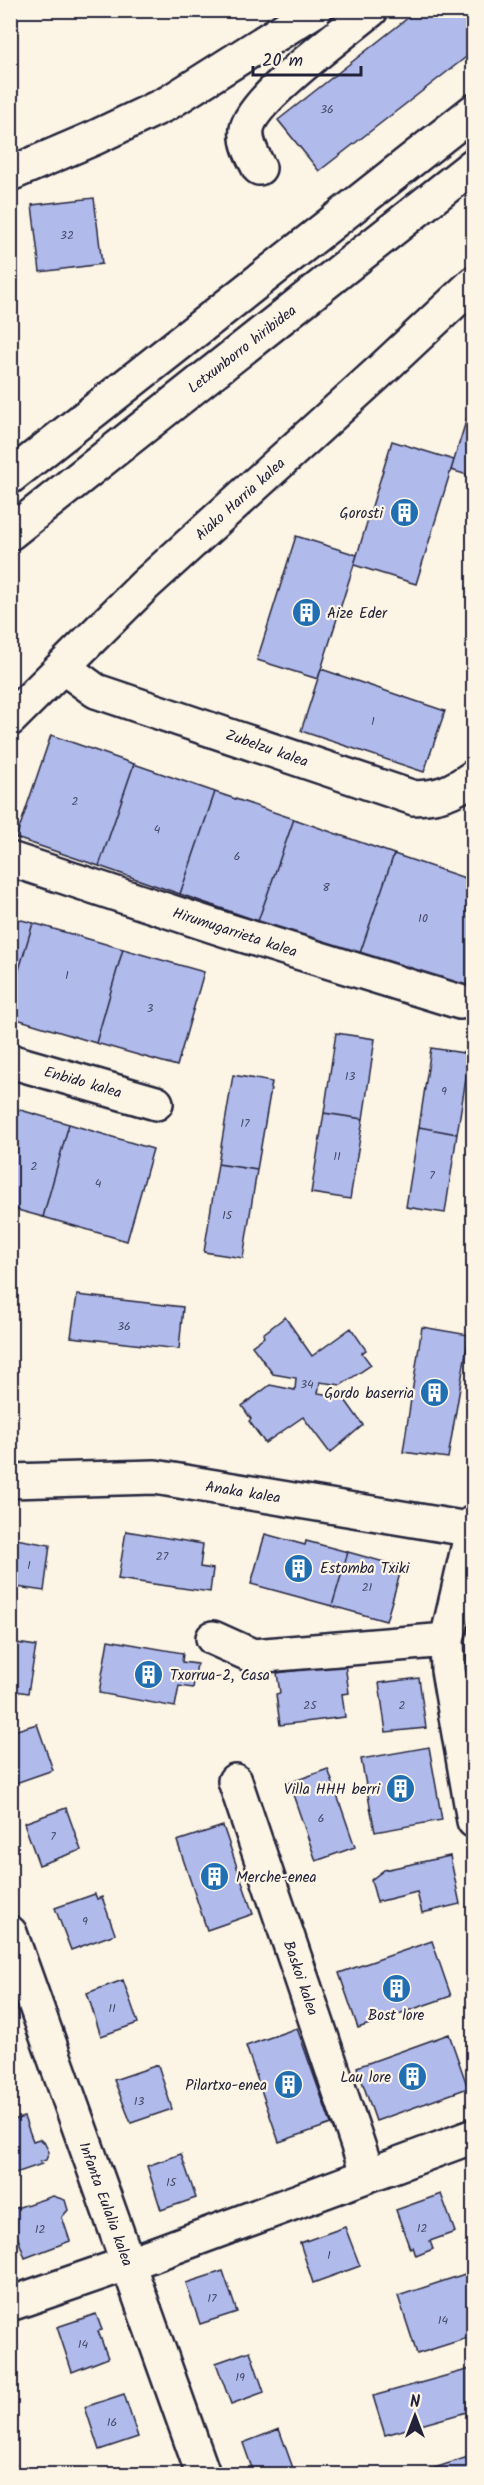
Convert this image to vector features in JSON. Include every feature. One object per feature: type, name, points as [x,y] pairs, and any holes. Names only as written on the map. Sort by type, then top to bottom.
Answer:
[{"type":"street","points":[[10,174],[168,103],[315,10]]},
{"type":"street","points":[[259,168],[249,149],[247,129],[250,121],[272,92],[371,10]]},
{"type":"street","points":[[10,477],[474,111]]},
{"type":"street","name":"Letxunborro hiribidea","points":[[10,533],[474,165]]},
{"type":"street","name":"Aiako Harria kalea","points":[[10,719],[145,585],[474,283]]},
{"type":"street","name":"Zubelzu kalea","points":[[63,668],[96,691],[414,798],[433,797],[452,792],[474,777]]},
{"type":"street","name":"Hirumugarrieta kalea","points":[[10,859],[223,929],[460,1002]]},
{"type":"street","name":"Enbido kalea","points":[[10,1061],[156,1103]]},
{"type":"street","name":"Anaka kalea","points":[[10,1481],[155,1477],[473,1527]]},
{"type":"street","points":[[473,1527],[447,1640],[448,1670],[474,1821]]},
{"type":"street","points":[[213,1638],[253,1656],[447,1640]]},
{"type":"street","name":"Baskoi kalea","points":[[235,1781],[368,2175]]},
{"type":"street","name":"Infanta Eulalia kalea","points":[[10,1933],[203,2475]]},
{"type":"street","points":[[10,2304],[127,2264],[474,2136]]},
{"type":"building","points":[[418,10],[474,10],[474,51],[319,171],[278,120]]},
{"type":"building","points":[[94,198],[102,264],[40,272],[32,205]]},
{"type":"building","points":[[474,395],[474,477],[451,470]]},
{"type":"building","name":"Gorosti","points":[[392,441],[454,460],[416,584],[354,565]]},
{"type":"building","name":"Aize Eder","points":[[296,536],[357,555],[318,679],[257,660]]},
{"type":"building","points":[[321,669],[445,711],[424,772],[301,731]]},
{"type":"building","points":[[51,735],[134,764],[99,866],[16,838]]},
{"type":"building","points":[[134,764],[215,792],[180,894],[99,866]]},
{"type":"building","points":[[215,792],[294,819],[258,921],[180,894]]},
{"type":"building","points":[[294,819],[394,854],[359,956],[258,921]]},
{"type":"building","points":[[394,854],[474,881],[474,965],[464,992],[359,956]]},
{"type":"building","points":[[10,917],[33,923],[10,1000]]},
{"type":"building","points":[[33,923],[123,949],[96,1043],[10,1017],[10,1000]]},
{"type":"building","points":[[123,949],[204,972],[177,1066],[96,1043]]},
{"type":"building","points":[[336,1033],[375,1039],[363,1119],[324,1113]]},
{"type":"building","points":[[431,1048],[470,1054],[457,1134],[419,1127]]},
{"type":"building","points":[[233,1075],[272,1082],[257,1170],[218,1164]]},
{"type":"building","points":[[10,1107],[69,1124],[43,1217],[10,1208]]},
{"type":"building","points":[[324,1113],[363,1119],[350,1199],[311,1193]]},
{"type":"building","points":[[69,1124],[153,1149],[127,1241],[43,1217]]},
{"type":"building","points":[[419,1127],[457,1134],[445,1213],[406,1207]]},
{"type":"building","points":[[218,1164],[257,1170],[243,1258],[204,1252]]},
{"type":"building","points":[[77,1295],[183,1307],[179,1349],[71,1337]]},
{"type":"building","points":[[285,1317],[312,1356],[351,1328],[366,1350],[362,1353],[371,1365],[341,1385],[320,1382],[318,1393],[343,1397],[363,1425],[330,1453],[303,1417],[265,1443],[249,1421],[251,1419],[242,1406],[270,1385],[295,1390],[296,1378],[273,1374],[252,1346]]},
{"type":"building","name":"Gordo baserria","points":[[422,1327],[469,1335],[448,1458],[403,1452]]},
{"type":"building","points":[[126,1531],[203,1544],[200,1567],[213,1569],[210,1592],[118,1579]]},
{"type":"building","name":"Estomba Txiki","points":[[265,1534],[305,1545],[306,1541],[348,1552],[332,1606],[251,1584]]},
{"type":"building","points":[[10,1538],[50,1545],[44,1591],[10,1586]]},
{"type":"building","points":[[348,1552],[402,1567],[386,1621],[332,1606]]},
{"type":"building","name":"Txorrua-2, Casa","points":[[108,1640],[183,1653],[182,1662],[197,1664],[193,1688],[179,1686],[175,1707],[99,1693]]},
{"type":"building","points":[[10,1642],[36,1646],[28,1693],[10,1690]]},
{"type":"building","points":[[345,1664],[349,1693],[342,1694],[345,1717],[280,1725],[276,1694],[280,1693],[277,1673]]},
{"type":"building","points":[[419,1678],[426,1728],[386,1732],[379,1683]]},
{"type":"building","points":[[37,1724],[53,1770],[10,1785],[10,1732]]},
{"type":"building","name":"Villa HHH berri","points":[[429,1747],[442,1820],[375,1832],[361,1759]]},
{"type":"building","points":[[328,1769],[355,1847],[316,1861],[289,1783]]},
{"type":"building","points":[[66,1808],[81,1850],[39,1865],[24,1823]]},
{"type":"building","name":"Merche-enea","points":[[223,1826],[253,1914],[207,1930],[177,1841]]},
{"type":"building","points":[[450,1856],[460,1904],[422,1913],[417,1892],[377,1902],[371,1880],[384,1870]]},
{"type":"building","points":[[95,1894],[97,1899],[102,1897],[115,1934],[71,1950],[55,1908]]},
{"type":"building","name":"Bost lore","points":[[432,1941],[451,1996],[358,2028],[339,1973]]},
{"type":"building","points":[[123,1980],[138,2023],[101,2036],[87,1993]]},
{"type":"building","name":"Pilartxo-enea","points":[[297,2028],[331,2124],[279,2142],[246,2046]]},
{"type":"building","name":"Lau lore","points":[[449,2034],[468,2088],[376,2121],[357,2067]]},
{"type":"building","points":[[158,2065],[172,2109],[131,2123],[114,2080]]},
{"type":"building","points":[[24,2117],[33,2141],[39,2139],[44,2142],[49,2152],[46,2160],[40,2162],[42,2164],[10,2175],[10,2121]]},
{"type":"building","points":[[181,2154],[196,2198],[161,2210],[147,2166]]},
{"type":"building","points":[[441,2194],[455,2232],[430,2241],[433,2249],[416,2256],[413,2247],[410,2249],[396,2210]]},
{"type":"building","points":[[53,2196],[65,2200],[68,2210],[62,2217],[70,2241],[25,2258],[10,2210]]},
{"type":"building","points":[[345,2227],[360,2266],[313,2283],[300,2243]]},
{"type":"building","points":[[223,2271],[237,2312],[200,2324],[186,2283]]},
{"type":"building","points":[[471,2272],[474,2279],[474,2336],[417,2354],[398,2296]]},
{"type":"building","points":[[96,2314],[102,2330],[98,2331],[108,2358],[72,2372],[57,2327]]},
{"type":"building","points":[[250,2351],[264,2392],[231,2404],[216,2363]]},
{"type":"building","points":[[474,2368],[474,2410],[385,2435],[373,2396]]},
{"type":"building","points":[[124,2394],[138,2437],[99,2450],[85,2407]]},
{"type":"building","points":[[279,2429],[294,2471],[283,2474],[254,2474],[243,2443]]},
{"type":"building","points":[[10,2451],[18,2474],[10,2474]]},
{"type":"building","points":[[474,2455],[474,2474],[416,2474]]},
{"type":"place","name":"Gorosti","points":[[404,513]]},
{"type":"place","name":"Aize Eder","points":[[306,613]]},
{"type":"place","name":"Gordo baserria","points":[[435,1393]]},
{"type":"place","name":"Estomba Txiki","points":[[299,1568]]},
{"type":"place","name":"Txorrua-2, Casa","points":[[149,1675]]},
{"type":"place","name":"Villa HHH berri","points":[[401,1789]]},
{"type":"place","name":"Merche-enea","points":[[215,1877]]},
{"type":"place","name":"Bost lore","points":[[396,1988]]},
{"type":"place","name":"Lau lore","points":[[412,2077]]},
{"type":"place","name":"Pilartxo-enea","points":[[288,2085]]}]
